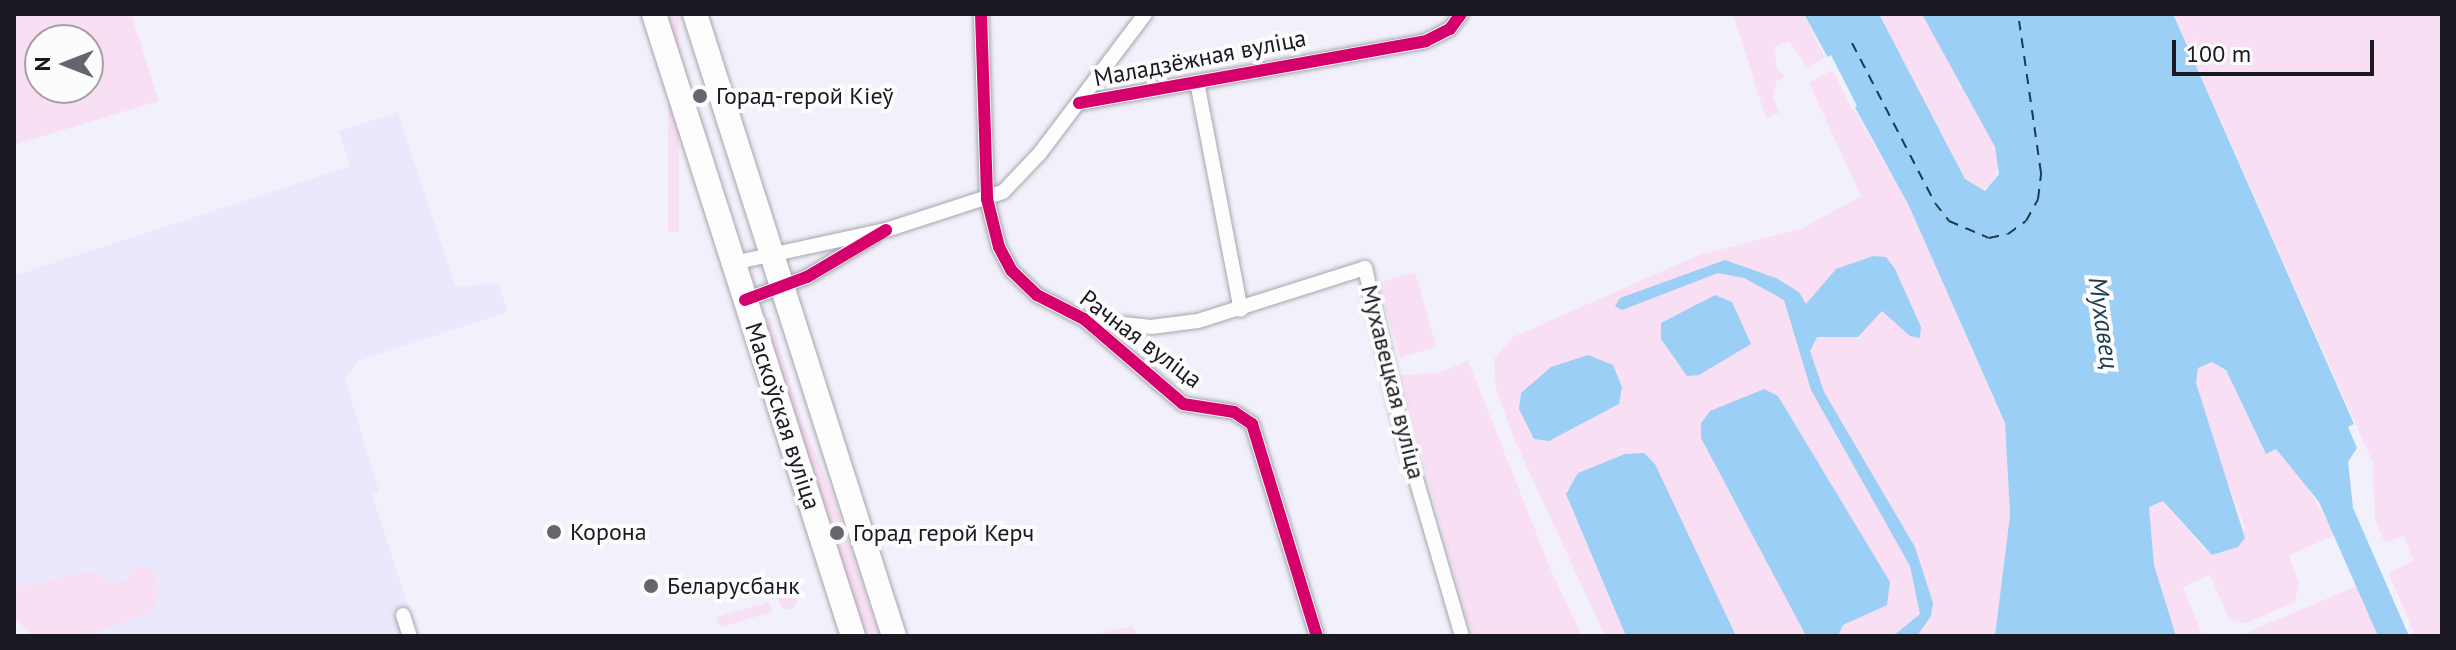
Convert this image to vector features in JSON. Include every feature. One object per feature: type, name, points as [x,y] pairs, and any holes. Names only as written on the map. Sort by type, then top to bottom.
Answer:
[{"type":"main road","name":"Маскоўская вуліца","points":[[654,14],[853,636]]},
{"type":"main road","name":"Маскоўская вуліца","points":[[695,14],[894,636]]},
{"type":"street","name":"Рачная вуліца","points":[[981,14],[987,199],[999,247],[1012,271],[1037,295],[1084,319],[1184,405],[1234,412],[1252,424],[1317,636]]},
{"type":"street","points":[[733,263],[886,230],[987,199],[1015,184],[1145,14]]},
{"type":"street","name":"Маладзёжная вуліца","points":[[1079,103],[1439,38],[1461,14]]},
{"type":"street","points":[[1197,82],[1241,310]]},
{"type":"street","points":[[745,300],[782,287],[886,230]]},
{"type":"street","name":"Мухавецкая вуліца","points":[[1084,319],[1151,327],[1241,310],[1365,268],[1402,431],[1462,636]]},
{"type":"street","points":[[403,615],[410,636]]},
{"type":"shaded area","points":[[14,14],[131,14],[159,101],[14,145]]},
{"type":"shaded area","points":[[668,14],[679,14],[679,232],[668,232]]},
{"type":"shaded area","points":[[1733,14],[1804,14],[1825,58],[1807,67],[1789,41],[1775,47],[1776,66],[1785,77],[1777,81],[1773,96],[1779,113],[1766,118]]},
{"type":"shaded area","points":[[1879,14],[1922,14],[1992,138],[1999,165],[1991,187],[1978,190],[1965,179]]},
{"type":"shaded area","points":[[2173,14],[2442,14],[2442,636],[2415,636],[2389,573],[2414,561],[2403,536],[2385,543],[2375,519],[2373,463]]},
{"type":"shaded area","points":[[1832,70],[1909,206],[2005,424],[2010,515],[1995,636],[1605,636],[1515,441],[1496,389],[1494,359],[1513,337],[1699,255],[1803,228],[1861,196],[1809,83]]},
{"type":"shaded area","points":[[398,112],[455,287],[498,283],[508,312],[358,361],[345,379],[379,492],[372,495],[410,611],[398,616],[405,636],[46,636],[14,576],[14,276],[350,166],[339,131]]},
{"type":"shaded area","points":[[1415,272],[1436,347],[1400,357],[1378,282]]},
{"type":"shaded area","points":[[770,317],[802,421],[836,503],[879,636],[865,636],[765,318]]},
{"type":"shaded area","points":[[1468,361],[1551,570],[1582,636],[1472,636],[1399,375],[1438,373]]},
{"type":"shaded area","points":[[2212,362],[2226,370],[2266,454],[2276,449],[2299,474],[2336,535],[2289,555],[2299,584],[2295,602],[2246,623],[2229,619],[2210,575],[2183,587],[2203,636],[2176,636],[2154,565],[2149,507],[2163,501],[2205,550],[2216,555],[2241,545],[2245,528],[2210,437],[2196,383],[2198,368]]},
{"type":"shaded area","points":[[138,565],[156,571],[159,592],[152,612],[84,636],[33,636],[14,617],[14,576],[20,587],[93,571],[110,584],[126,580]]},
{"type":"shaded area","points":[[2357,586],[2378,636],[2242,636],[2252,630]]},
{"type":"shaded area","points":[[784,592],[792,592],[797,601],[795,608],[784,610],[779,605],[779,597]]},
{"type":"shaded area","points":[[769,602],[772,612],[721,627],[717,623],[717,617]]},
{"type":"shaded area","points":[[1133,626],[1137,636],[1087,636]]},
{"type":"water","name":"Мухавец","points":[[1804,14],[1879,14],[1965,179],[1985,191],[1999,174],[1995,147],[1922,14],[2173,14],[2354,424],[2348,427],[2357,448],[2348,462],[2353,508],[2409,636],[2378,636],[2319,502],[2276,449],[2266,454],[2226,370],[2212,362],[2198,368],[2196,383],[2245,538],[2238,547],[2212,555],[2163,501],[2149,507],[2154,565],[2176,636],[1995,636],[2010,515],[2005,423],[1909,206]]},
{"type":"water","points":[[1873,256],[1886,257],[1895,269],[1921,327],[1920,338],[1910,336],[1882,311],[1858,337],[1817,337],[1810,351],[1824,392],[1915,547],[1933,603],[1931,616],[1917,636],[1893,636],[1920,614],[1910,566],[1811,390],[1784,300],[1744,278],[1718,273],[1622,310],[1615,306],[1620,298],[1725,260],[1776,278],[1799,292],[1806,304],[1836,269]]},
{"type":"water","points":[[1715,295],[1732,302],[1751,344],[1699,375],[1687,376],[1661,339],[1661,323]]},
{"type":"water","points":[[1588,355],[1613,365],[1622,387],[1619,404],[1549,441],[1534,439],[1519,409],[1521,393],[1551,367]]},
{"type":"water","points":[[1764,389],[1778,396],[1890,582],[1887,605],[1843,625],[1838,636],[1805,634],[1701,438],[1701,423],[1710,411]]},
{"type":"water","points":[[1644,453],[1655,464],[1736,636],[1626,636],[1566,494],[1578,473],[1625,454]]},
{"type":"pier","points":[[1831,55],[1857,106],[1852,109],[1829,60],[1822,60]]},
{"type":"ferry route","points":[[1852,43],[1935,203],[1949,221],[1989,238],[2008,234],[2026,221],[2038,199],[2041,173],[2018,14]]},
{"type":"cycle path","points":[[981,14],[987,199],[999,247],[1012,271],[1037,295],[1084,319],[1183,404],[1234,412],[1252,424],[1317,636]]},
{"type":"cycle path","points":[[1079,103],[1426,41],[1450,29],[1461,14]]},
{"type":"cycle path","points":[[745,300],[807,277],[886,230]]},
{"type":"place","name":"Горад-герой Кіеў","points":[[700,96]]},
{"type":"place","name":"Корона","points":[[554,532]]},
{"type":"place","name":"Горад герой Керч","points":[[837,533]]},
{"type":"place","name":"Беларусбанк","points":[[651,586]]}]
